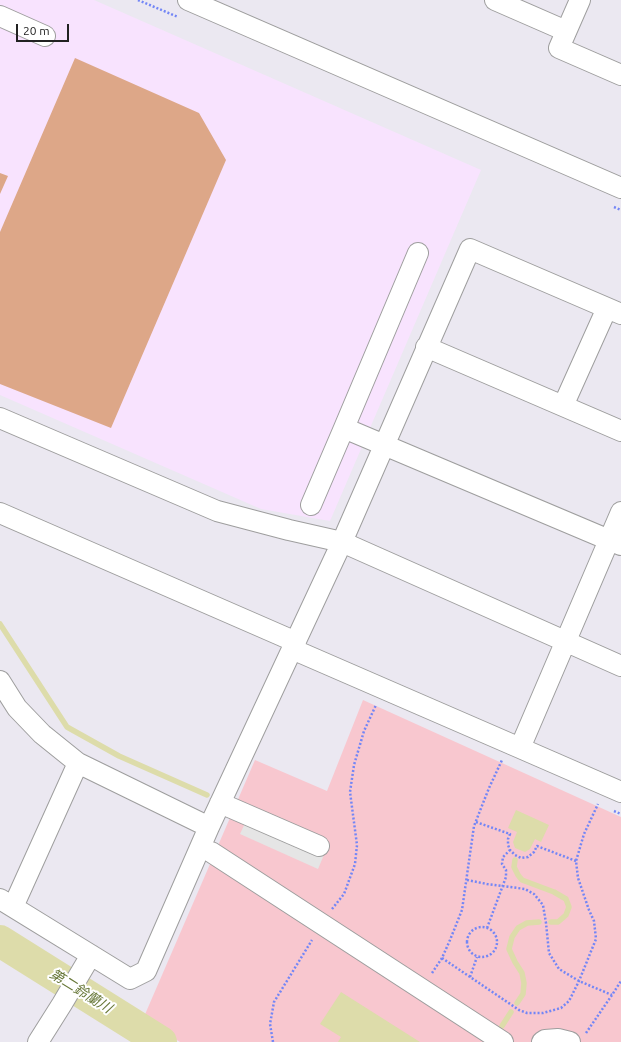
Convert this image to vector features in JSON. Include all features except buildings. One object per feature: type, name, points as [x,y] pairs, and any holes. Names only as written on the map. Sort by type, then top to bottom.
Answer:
[{"type":"street","points":[[188,0],[621,188]]},
{"type":"street","points":[[495,0],[566,31]]},
{"type":"street","points":[[580,0],[558,48],[621,75]]},
{"type":"street","points":[[0,16],[44,36]]},
{"type":"street","points":[[78,764],[6,903],[130,979],[146,971],[209,827],[342,542],[470,249],[614,311],[563,406]]},
{"type":"street","points":[[311,506],[418,253]]},
{"type":"street","points":[[426,347],[621,431]]},
{"type":"street","points":[[0,418],[217,512],[342,542],[621,666]]},
{"type":"street","points":[[344,428],[615,542]]},
{"type":"street","points":[[515,755],[566,642],[615,542],[621,512]]},
{"type":"street","points":[[0,513],[294,646],[515,755],[621,792]]},
{"type":"street","points":[[0,681],[17,708],[42,734],[78,764],[209,827]]},
{"type":"street","points":[[220,803],[319,846]]},
{"type":"street","points":[[211,852],[503,1042]]},
{"type":"street","points":[[38,1042],[91,955]]},
{"type":"street","points":[[542,1042],[545,1040],[577,1039]]},
{"type":"path","points":[[273,1042],[270,1024],[274,1002],[321,924],[344,894],[355,864],[357,845],[350,792],[354,765],[364,731],[377,702]]},
{"type":"path","points":[[420,988],[442,958],[462,910],[474,826],[489,788],[502,759],[515,755]]},
{"type":"path","points":[[442,958],[519,1010],[527,1013],[543,1013],[561,1008],[569,1001],[596,939],[594,921],[578,878],[576,861],[584,834],[598,804],[604,806]]},
{"type":"path","points":[[610,808],[621,814]]},
{"type":"path","points":[[476,822],[510,834],[508,840],[510,850],[514,855],[521,858],[534,852],[537,846],[576,861]]},
{"type":"path","points":[[487,928],[506,878],[506,870],[502,864],[503,858],[510,850]]},
{"type":"path","points":[[467,880],[525,889],[534,894],[543,905],[549,953],[559,969],[612,995]]},
{"type":"path","points":[[480,927],[487,928],[497,937],[495,951],[484,958],[477,957],[467,948],[469,934],[474,929],[480,927]]},
{"type":"path","points":[[470,977],[477,957]]},
{"type":"path","points":[[577,1039],[612,995],[621,980]]},
{"type":"shaded area","points":[[0,0],[94,0],[481,170],[330,521],[261,509],[0,395]]},
{"type":"shaded area","points":[[75,58],[199,113],[226,160],[111,428],[0,384],[0,232]]},
{"type":"shaded area","points":[[0,173],[8,176],[0,194]]},
{"type":"shaded area","points":[[363,700],[621,817],[621,1042],[180,1042],[143,1019],[255,760],[327,791]]},
{"type":"shaded area","points":[[252,808],[329,843],[318,869],[240,834]]},
{"type":"shaded area","points":[[516,810],[549,825],[541,842],[535,839],[530,849],[525,852],[515,848],[513,842],[517,832],[508,828]]},
{"type":"shaded area","points":[[341,992],[420,1042],[338,1042],[341,1037],[320,1024]]},
{"type":"waterway","points":[[0,624],[67,727],[119,756],[207,795]]},
{"type":"waterway","points":[[515,860],[514,867],[522,880],[554,892],[566,899],[569,907],[566,915],[558,922],[551,922]]},
{"type":"waterway","points":[[517,1003],[523,994],[524,983],[522,973],[509,949],[512,937],[518,928],[527,923],[539,922]]},
{"type":"waterway","name":"第二鈴蘭川","points":[[0,941],[161,1042]]},
{"type":"waterway","points":[[502,1026],[511,1012]]}]
